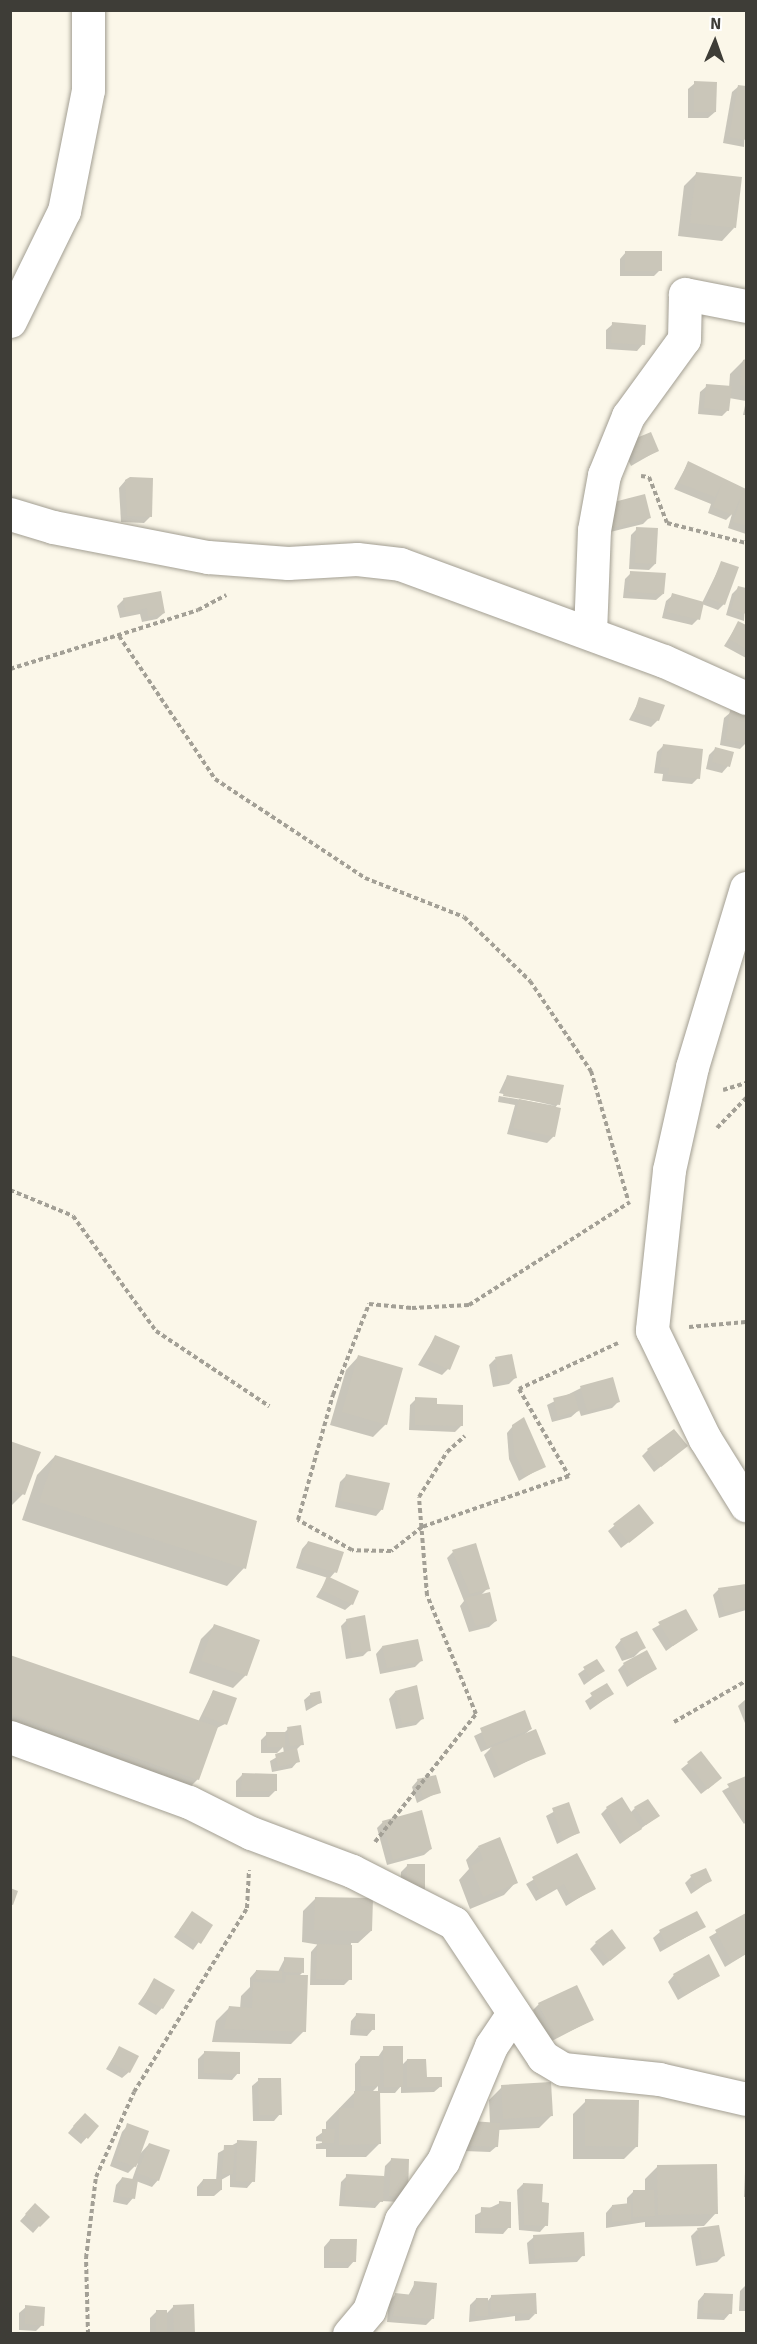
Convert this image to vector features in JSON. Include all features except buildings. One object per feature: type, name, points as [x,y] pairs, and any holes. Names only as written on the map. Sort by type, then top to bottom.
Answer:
[{"type":"street","points":[[10,321],[64,211],[88,90],[88,10]]},
{"type":"street","points":[[590,633],[594,530],[604,475],[628,416],[684,339],[685,294],[747,306]]},
{"type":"street","points":[[10,514],[53,527],[208,557],[288,563],[357,559],[400,564],[590,633],[747,698]]},
{"type":"street","points":[[747,888],[692,1067],[668,1177],[652,1330],[705,1439],[747,1505]]},
{"type":"street","points":[[10,1737],[189,1802],[251,1833],[352,1871],[453,1923],[543,2057],[562,2068],[659,2079],[747,2099]]},
{"type":"street","points":[[353,2332],[369,2310],[400,2220],[443,2161],[491,2046],[513,2013]]},
{"type":"path","points":[[619,439],[624,473],[649,477],[667,522],[747,543]]},
{"type":"path","points":[[10,669],[198,610],[228,594]]},
{"type":"path","points":[[119,636],[214,779],[365,879],[464,917],[530,981],[591,1071],[628,1203],[633,1212]]},
{"type":"path","points":[[715,1130],[747,1098]]},
{"type":"path","points":[[668,1177],[470,1305],[412,1308],[369,1304],[333,1395],[298,1520],[352,1550],[391,1551],[422,1527],[569,1476],[519,1389],[586,1355],[652,1330],[747,1322]]},
{"type":"path","points":[[10,1190],[73,1216],[156,1331],[269,1406]]},
{"type":"path","points":[[352,1871],[476,1714],[427,1595],[420,1497],[447,1452],[465,1436]]},
{"type":"path","points":[[674,1722],[747,1681]]},
{"type":"path","points":[[88,2334],[86,2258],[96,2176],[134,2092],[247,1908],[251,1833]]}]
